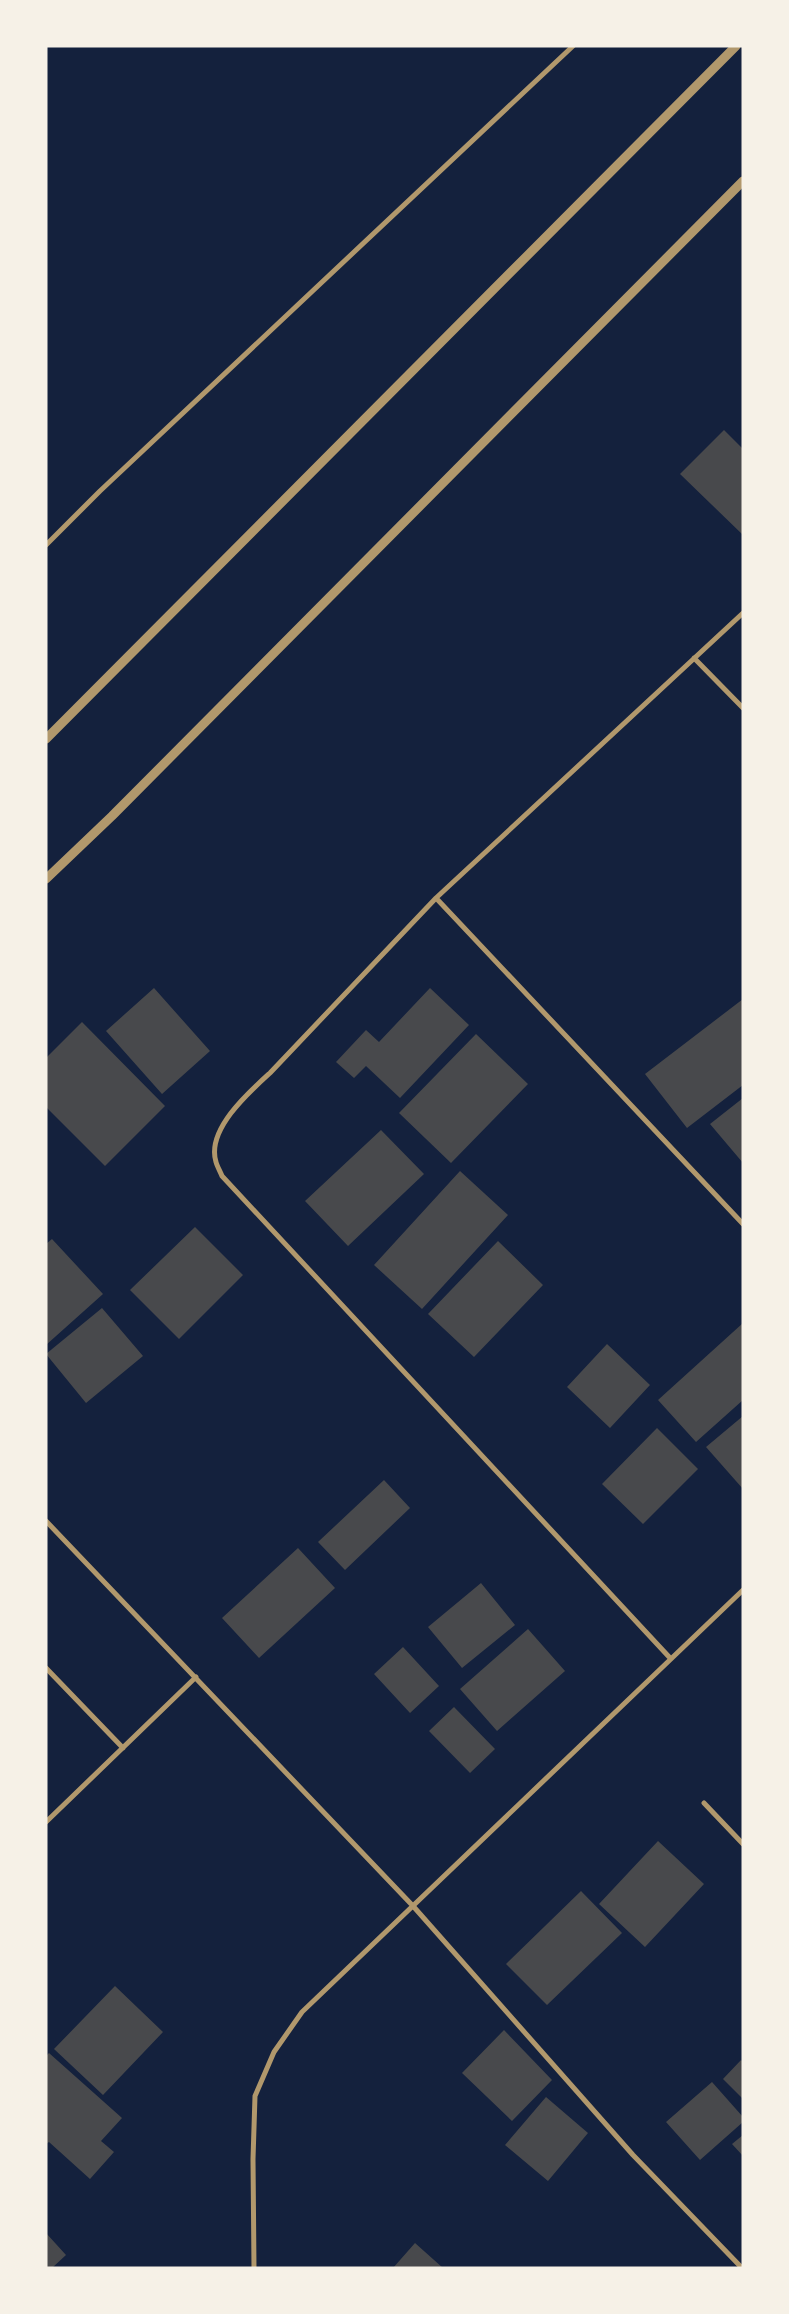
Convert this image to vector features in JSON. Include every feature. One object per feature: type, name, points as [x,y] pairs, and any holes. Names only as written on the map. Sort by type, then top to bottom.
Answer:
[{"type":"street","points":[[46,544],[574,46]]},
{"type":"street","points":[[46,740],[736,46]]},
{"type":"street","points":[[46,879],[140,788],[743,181]]},
{"type":"street","points":[[671,1659],[222,1176],[215,1161],[216,1144],[223,1124],[244,1097],[270,1073],[436,898],[743,613]]},
{"type":"street","points":[[694,658],[743,708]]},
{"type":"street","points":[[436,898],[743,1224]]},
{"type":"street","points":[[46,1521],[413,1906],[633,2155],[742,2268]]},
{"type":"street","points":[[254,2268],[253,2159],[255,2096],[274,2052],[302,2012],[743,1590]]},
{"type":"street","points":[[46,1668],[123,1748]]},
{"type":"street","points":[[46,1822],[196,1677]]},
{"type":"street","points":[[704,1804],[743,1844]]},
{"type":"building","points":[[724,430],[743,449],[743,535],[680,474]]},
{"type":"building","points":[[154,988],[210,1051],[162,1094],[106,1031]]},
{"type":"building","points":[[430,988],[469,1025],[400,1098],[366,1066],[354,1078],[336,1062],[366,1030],[379,1042]]},
{"type":"building","points":[[743,999],[743,1085],[687,1128],[645,1074]]},
{"type":"building","points":[[82,1022],[165,1106],[105,1166],[46,1107],[46,1058]]},
{"type":"building","points":[[476,1034],[528,1084],[451,1163],[399,1113]]},
{"type":"building","points":[[743,1098],[743,1163],[710,1124]]},
{"type":"building","points":[[381,1130],[424,1174],[348,1246],[305,1201]]},
{"type":"building","points":[[460,1171],[508,1215],[422,1309],[374,1265]]},
{"type":"building","points":[[195,1227],[243,1275],[179,1339],[130,1290]]},
{"type":"building","points":[[52,1239],[103,1294],[46,1345],[46,1244]]},
{"type":"building","points":[[498,1241],[543,1285],[474,1357],[428,1314]]},
{"type":"building","points":[[102,1308],[143,1356],[86,1403],[46,1354]]},
{"type":"building","points":[[743,1323],[743,1400],[696,1442],[658,1400]]},
{"type":"building","points":[[607,1344],[650,1385],[610,1428],[567,1387]]},
{"type":"building","points":[[743,1416],[743,1489],[706,1447]]},
{"type":"building","points":[[657,1428],[698,1469],[643,1524],[602,1484]]},
{"type":"building","points":[[384,1480],[410,1508],[345,1570],[318,1542]]},
{"type":"building","points":[[298,1548],[335,1588],[259,1658],[222,1618]]},
{"type":"building","points":[[481,1583],[515,1625],[462,1668],[428,1627]]},
{"type":"building","points":[[528,1629],[565,1671],[497,1731],[460,1689]]},
{"type":"building","points":[[403,1647],[439,1686],[410,1713],[374,1674]]},
{"type":"building","points":[[454,1707],[495,1749],[470,1773],[429,1731]]},
{"type":"building","points":[[658,1841],[704,1884],[645,1947],[599,1904]]},
{"type":"building","points":[[581,1891],[622,1933],[547,2005],[506,1964]]},
{"type":"building","points":[[115,1986],[163,2032],[103,2095],[54,2049]]},
{"type":"building","points":[[504,2030],[552,2080],[512,2121],[462,2073]]},
{"type":"building","points":[[49,2053],[122,2118],[101,2141],[114,2152],[90,2179],[49,2142],[46,2144],[46,2056]]},
{"type":"building","points":[[741,2060],[743,2062],[743,2099],[723,2079]]},
{"type":"building","points":[[712,2082],[743,2117],[743,2122],[700,2160],[666,2122]]},
{"type":"building","points":[[546,2097],[588,2133],[548,2181],[505,2145]]},
{"type":"building","points":[[743,2135],[743,2156],[732,2144]]},
{"type":"building","points":[[46,2233],[66,2255],[52,2268],[46,2268]]},
{"type":"building","points":[[415,2243],[443,2268],[393,2268]]}]
